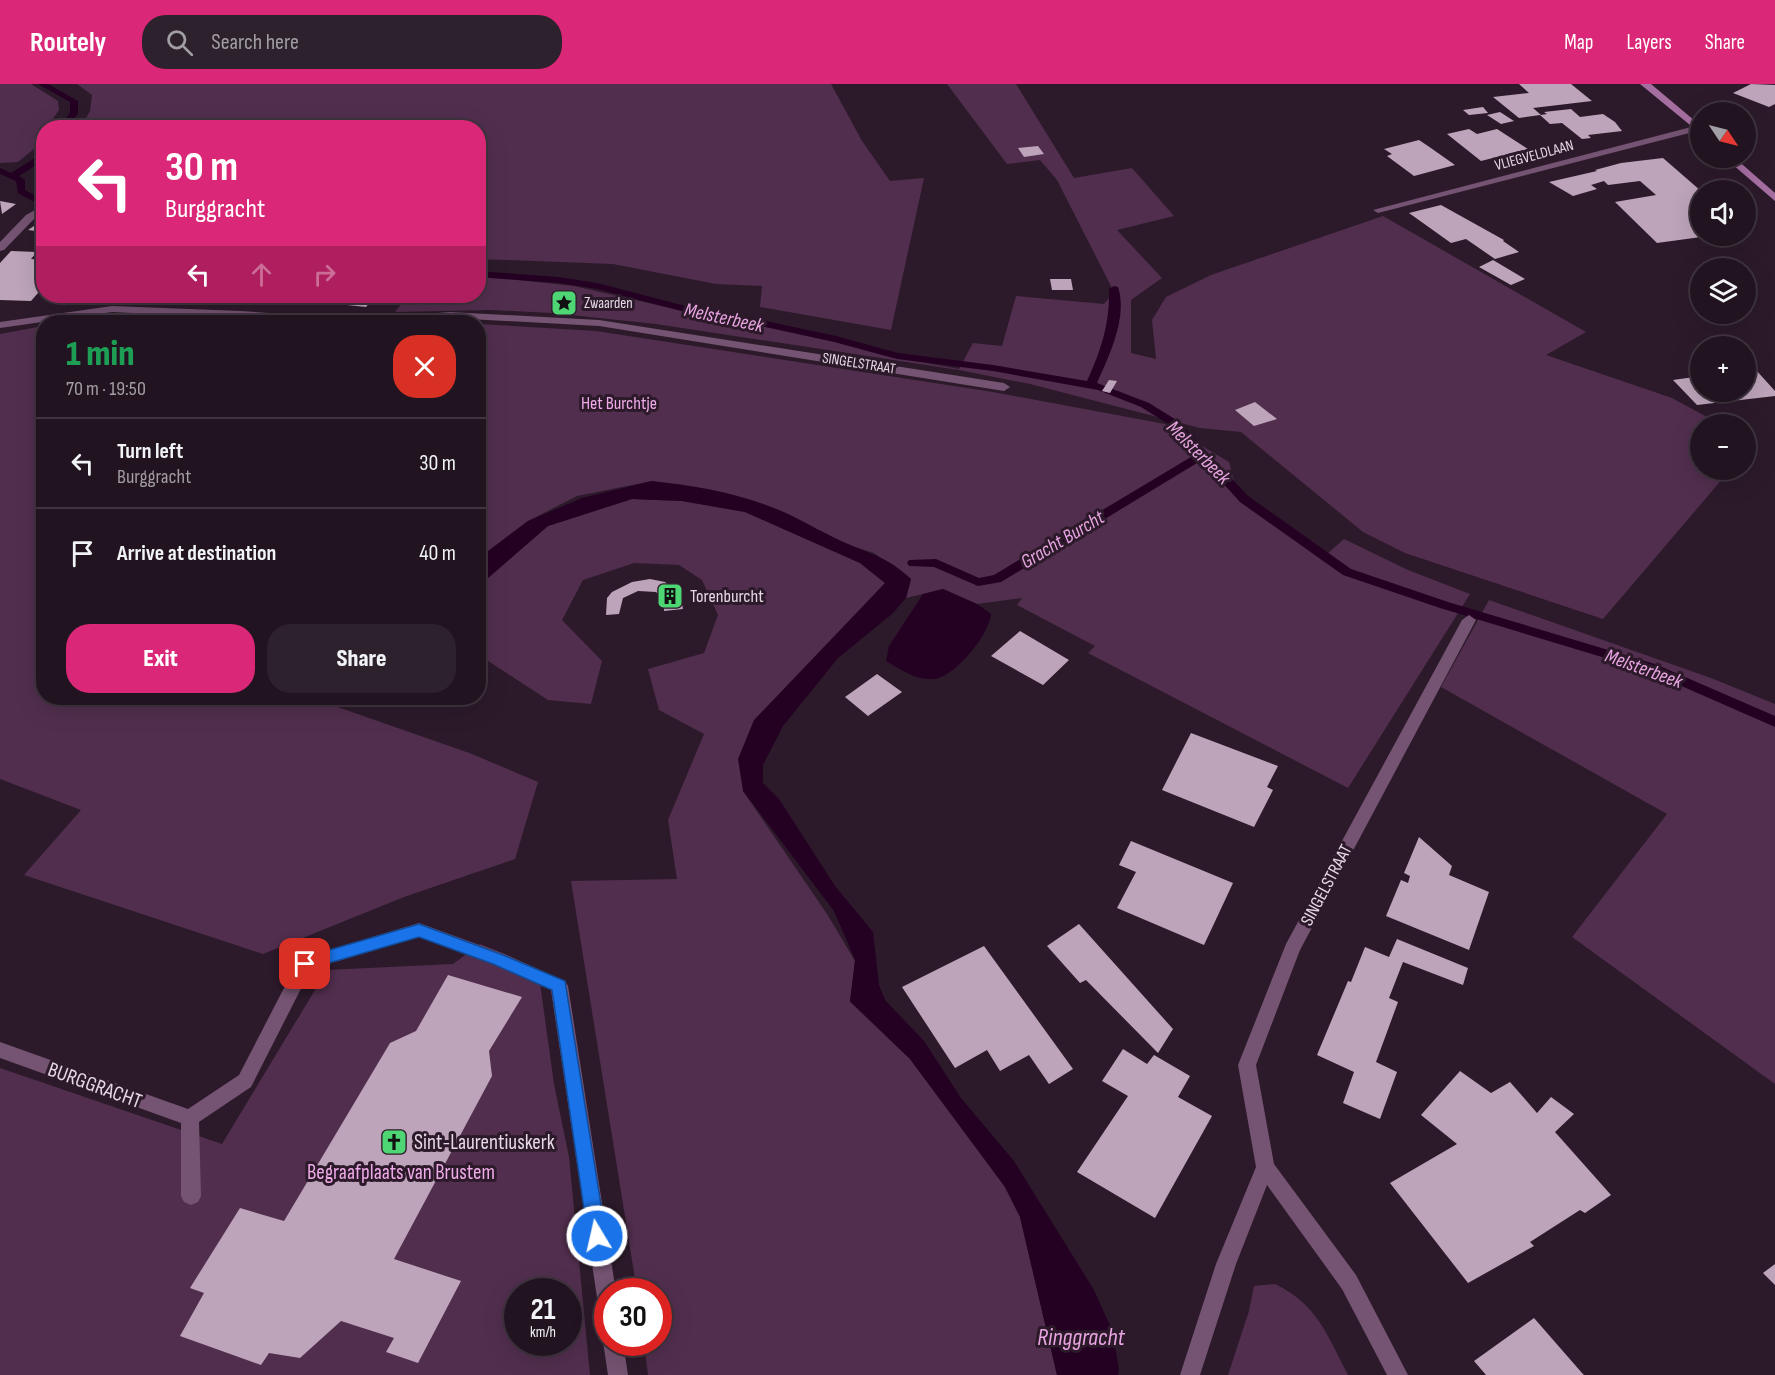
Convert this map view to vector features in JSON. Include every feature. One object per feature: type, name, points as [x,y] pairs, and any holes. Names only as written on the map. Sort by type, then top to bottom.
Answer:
[{"type":"main road","name":"VLIEGVELDLAAN","points":[[1645,84],[1690,122]]},
{"type":"main road","points":[[1742,168],[1770,190],[1775,198]]},
{"type":"street","name":"VLIEGVELDLAAN","points":[[1378,210],[1690,132]]},
{"type":"street","points":[[0,248],[36,213]]},
{"type":"street","points":[[70,315],[112,309],[255,315]]},
{"type":"street","name":"SINGELSTRAAT","points":[[486,316],[599,323],[1004,387]]},
{"type":"street","points":[[0,325],[36,320]]},
{"type":"street","name":"SINGELSTRAAT","points":[[1398,1375],[1349,1282],[1265,1167],[1247,1065],[1292,949],[1469,620]]},
{"type":"street","points":[[191,1196],[190,1118],[245,1081],[305,964],[419,930],[498,959],[560,986],[604,1278]]},
{"type":"street","name":"BURGGRACHT","points":[[0,1050],[190,1118]]},
{"type":"street","points":[[1190,1375],[1226,1264],[1265,1167]]},
{"type":"street","points":[[615,1356],[618,1375]]},
{"type":"green space","points":[[0,84],[31,84],[58,101],[59,110],[52,120],[36,120],[36,147],[18,162],[0,163]]},
{"type":"green space","points":[[77,84],[831,84],[862,141],[890,181],[924,178],[891,330],[760,307],[762,286],[716,284],[613,264],[486,259],[486,120],[85,120],[90,111],[92,95]]},
{"type":"green space","points":[[947,84],[1016,84],[1074,178],[1132,168],[1174,216],[1117,230],[1162,278],[1131,300],[1131,353],[1156,359],[1152,320],[1166,297],[1211,275],[1383,216],[1586,332],[1546,355],[1672,398],[1702,414],[1690,414],[1690,480],[1721,480],[1603,619],[1405,553],[1363,532],[1241,432],[1200,428],[1030,384],[959,370],[656,324],[552,313],[491,310],[395,312],[402,303],[486,303],[486,277],[574,286],[705,316],[822,337],[894,357],[959,369],[973,343],[1002,346],[1016,296],[1104,304],[1114,292],[1057,180],[1040,160],[1007,164]]},
{"type":"green space","name":"Het Burchtje","points":[[486,324],[596,331],[993,392],[1165,424],[1229,462],[1239,501],[1327,554],[1344,539],[1408,570],[1470,594],[1348,788],[1088,653],[1095,646],[1017,605],[1022,598],[977,604],[943,589],[906,598],[911,579],[874,553],[652,481],[577,496],[528,521],[486,553]]},
{"type":"green space","points":[[36,327],[36,705],[332,705],[472,754],[538,782],[515,859],[404,897],[263,954],[24,875],[81,810],[0,779],[0,334]]},
{"type":"green space","points":[[632,499],[682,501],[745,512],[860,563],[885,583],[832,641],[743,791],[827,914],[855,961],[850,1002],[910,1059],[1005,1187],[1020,1217],[1057,1375],[648,1375],[646,1356],[672,1356],[672,1278],[635,1278],[571,881],[677,879],[668,820],[704,734],[659,710],[648,669],[704,653],[718,615],[702,580],[679,565],[634,563],[583,580],[562,620],[602,661],[591,704],[548,700],[486,660],[486,578],[548,526]]},
{"type":"green space","points":[[1489,600],[1711,678],[1775,704],[1775,1084],[1572,937],[1667,814],[1441,687]]},
{"type":"green space","name":"Begraafplaats van Brustem","points":[[480,944],[514,958],[539,976],[554,1084],[569,1157],[581,1278],[504,1278],[504,1356],[582,1356],[582,1292],[590,1375],[0,1375],[0,1068],[222,1144],[327,970],[453,964]]},
{"type":"green space","points":[[1275,1284],[1302,1301],[1320,1322],[1348,1375],[1228,1375],[1249,1311],[1254,1286]]},
{"type":"water","name":"Ringgracht","points":[[652,481],[720,492],[770,506],[786,513],[881,558],[911,579],[906,598],[892,614],[838,658],[783,726],[763,765],[763,783],[779,799],[835,886],[873,932],[879,985],[885,1000],[924,1041],[961,1098],[1014,1161],[1094,1290],[1112,1330],[1118,1375],[1057,1375],[1020,1217],[1005,1187],[910,1059],[850,1001],[855,960],[834,911],[743,791],[738,759],[754,720],[885,583],[860,563],[745,512],[682,501],[632,499],[548,526],[486,580],[486,553],[528,521],[582,498]]},
{"type":"water","points":[[943,589],[977,604],[991,614],[984,633],[970,654],[951,671],[934,679],[915,676],[886,661],[889,646],[923,594]]},
{"type":"building","points":[[1519,84],[1571,84],[1592,101],[1533,108],[1541,115],[1547,114],[1544,112],[1571,109],[1580,117],[1603,114],[1615,122],[1622,131],[1588,135],[1591,138],[1582,139],[1562,123],[1550,124],[1540,115],[1519,118],[1493,97],[1529,93]]},
{"type":"building","points":[[1751,84],[1775,85],[1775,104],[1769,107],[1733,93]]},
{"type":"building","points":[[1483,107],[1488,113],[1469,115],[1463,110]]},
{"type":"building","points":[[1500,112],[1514,121],[1501,124],[1487,115]]},
{"type":"building","points":[[1469,129],[1477,134],[1497,129],[1528,149],[1481,161],[1447,134]]},
{"type":"building","points":[[1419,140],[1455,165],[1414,176],[1387,156],[1392,154],[1384,149]]},
{"type":"building","points":[[1038,146],[1044,154],[1024,157],[1018,148]]},
{"type":"building","points":[[1663,158],[1690,181],[1690,238],[1657,243],[1615,202],[1656,195],[1640,181],[1608,185],[1604,181],[1591,185],[1597,189],[1573,196],[1549,182],[1621,163]]},
{"type":"building","points":[[0,201],[16,204],[2,214]]},
{"type":"building","points":[[1441,205],[1504,240],[1519,252],[1495,259],[1466,239],[1451,243],[1409,213]]},
{"type":"building","points":[[36,225],[36,231],[28,230]]},
{"type":"building","points":[[11,251],[36,252],[31,259],[36,259],[36,295],[31,301],[0,300],[0,263]]},
{"type":"building","points":[[1493,260],[1525,279],[1511,285],[1479,267]]},
{"type":"building","points":[[1050,279],[1071,279],[1073,290],[1052,290]]},
{"type":"building","points":[[339,303],[369,303],[366,307]]},
{"type":"building","points":[[1756,370],[1775,391],[1775,396],[1756,398]]},
{"type":"building","points":[[1690,378],[1690,398],[1673,380]]},
{"type":"building","points":[[1109,380],[1117,381],[1110,393],[1102,391]]},
{"type":"building","points":[[1255,402],[1277,419],[1254,426],[1235,410]]},
{"type":"building","points":[[1694,402],[1723,402],[1697,405]]},
{"type":"building","name":"Torenburcht","points":[[650,579],[665,582],[680,594],[683,609],[664,611],[664,600],[656,592],[638,591],[623,598],[619,614],[606,615],[607,598],[612,592],[632,582]]},
{"type":"building","points":[[1020,631],[1069,660],[1043,685],[991,656]]},
{"type":"building","points":[[877,674],[902,692],[868,716],[845,697]]},
{"type":"building","points":[[1191,733],[1278,766],[1267,787],[1273,790],[1254,827],[1162,790]]},
{"type":"building","points":[[1419,837],[1452,866],[1449,875],[1489,892],[1469,950],[1386,916],[1401,880],[1408,883],[1410,876],[1404,873]]},
{"type":"building","points":[[1131,841],[1233,883],[1204,945],[1117,908],[1136,872],[1119,865]]},
{"type":"building","points":[[1079,924],[1173,1029],[1158,1053],[1086,980],[1080,983],[1047,946]]},
{"type":"building","points":[[1397,939],[1468,968],[1463,985],[1403,962],[1389,998],[1398,1002],[1376,1062],[1397,1072],[1380,1119],[1343,1103],[1354,1072],[1317,1055],[1365,947],[1389,957]]},
{"type":"building","points":[[984,946],[1073,1069],[1049,1084],[1029,1055],[1000,1071],[987,1050],[955,1068],[902,987]]},
{"type":"building","name":"Sint-Laurentiuskerk","points":[[448,975],[522,997],[489,1051],[492,1076],[394,1259],[461,1281],[418,1363],[386,1352],[394,1338],[341,1321],[300,1358],[269,1353],[261,1365],[180,1336],[204,1293],[190,1288],[240,1208],[284,1221],[390,1043],[416,1031]]},
{"type":"building","points":[[1123,1049],[1147,1064],[1154,1055],[1190,1076],[1178,1097],[1212,1116],[1155,1218],[1077,1172],[1128,1096],[1102,1081]]},
{"type":"building","points":[[1460,1071],[1491,1093],[1510,1082],[1537,1113],[1551,1097],[1574,1114],[1555,1132],[1611,1195],[1585,1213],[1580,1210],[1530,1242],[1534,1246],[1468,1283],[1390,1183],[1457,1144],[1421,1115]]},
{"type":"building","points":[[1775,1264],[1775,1285],[1763,1273]]},
{"type":"building","points":[[1534,1318],[1584,1375],[1486,1375],[1474,1361]]},
{"type":"waterway","name":"Melsterbeek","points":[[42,84],[74,101],[74,113],[69,120]]},
{"type":"waterway","name":"Melsterbeek","points":[[14,175],[36,161]]},
{"type":"waterway","name":"Melsterbeek","points":[[0,171],[20,180],[21,191],[36,199]]},
{"type":"waterway","name":"Melsterbeek","points":[[486,275],[558,280],[597,286],[720,318],[756,322],[836,339],[897,356],[993,368],[1101,387],[1145,405],[1174,423],[1244,499],[1347,572],[1444,605],[1650,667],[1775,722]]},
{"type":"waterway","points":[[1091,385],[1110,338],[1114,316],[1114,289]]},
{"type":"waterway","name":"Gracht Burcht","points":[[913,563],[936,563],[978,582],[997,579],[1203,455]]},
{"type":"place","name":"Zwaarden","points":[[564,303]]},
{"type":"place","name":"Torenburcht","points":[[670,596]]},
{"type":"place","name":"Sint-Laurentiuskerk","points":[[394,1142]]},
{"type":"route","points":[[305,964],[419,930],[498,959],[560,986],[597,1236]]}]
